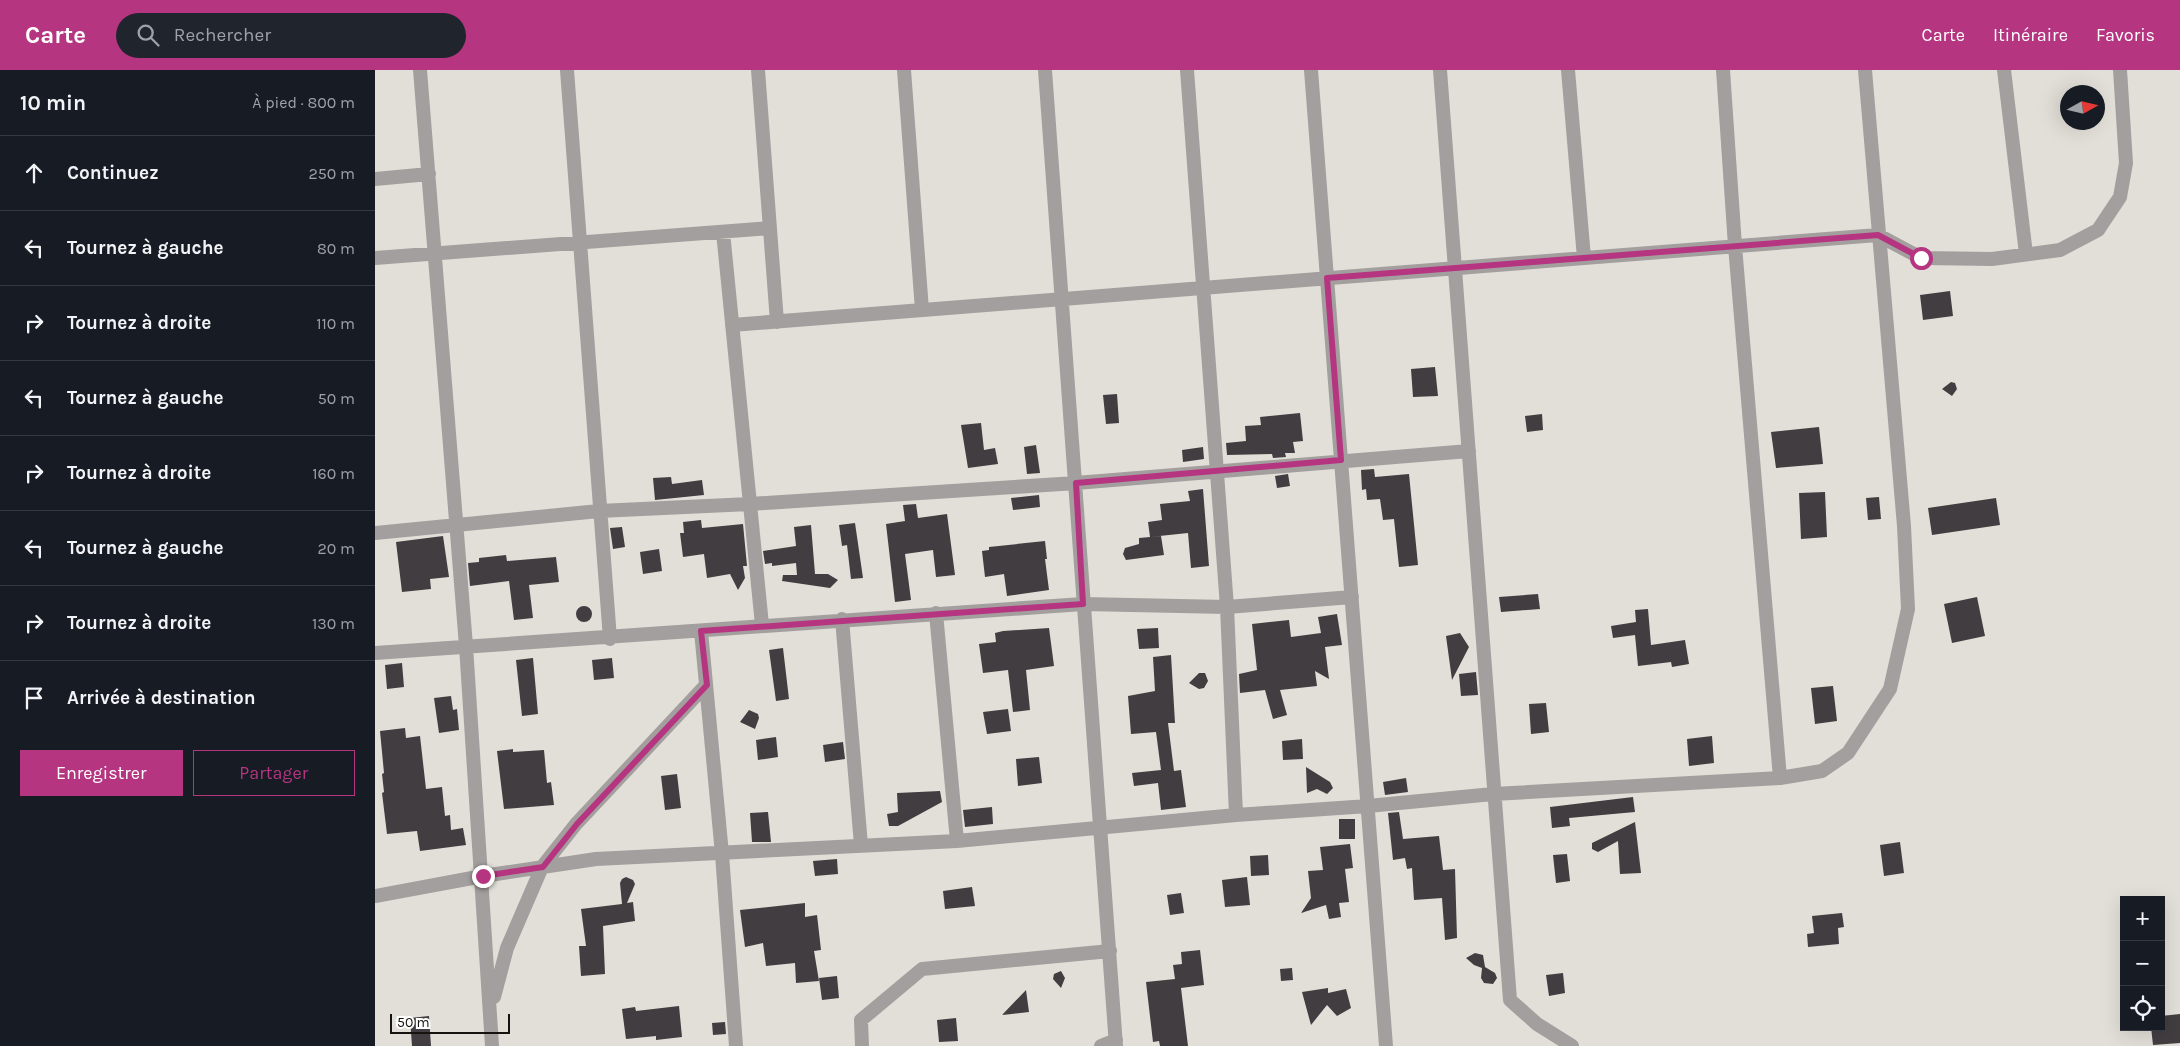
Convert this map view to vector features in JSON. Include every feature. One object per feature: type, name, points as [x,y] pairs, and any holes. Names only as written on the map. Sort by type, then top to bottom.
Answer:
[{"type":"street","points":[[420,70],[483,876],[492,1046]]},
{"type":"street","points":[[567,70],[610,639]]},
{"type":"street","points":[[758,70],[777,322]]},
{"type":"street","points":[[904,70],[921,310]]},
{"type":"street","points":[[1045,70],[1116,1043],[1101,1046]]},
{"type":"street","points":[[1187,70],[1227,607],[1236,815]]},
{"type":"street","points":[[1311,70],[1386,1046]]},
{"type":"street","points":[[1440,70],[1510,1000],[1537,1024],[1572,1046]]},
{"type":"street","points":[[1568,70],[1584,258]]},
{"type":"street","points":[[1723,70],[1735,246],[1780,778]]},
{"type":"street","points":[[375,896],[483,876],[596,859],[957,841],[1236,815],[1368,806],[1493,794],[1780,778],[1822,771],[1848,753],[1890,689],[1908,609],[1904,526],[1865,70]]},
{"type":"street","points":[[2004,70],[2026,254]]},
{"type":"street","points":[[732,325],[1878,235],[1921,258],[1992,259],[2060,250],[2098,230],[2120,196],[2126,163],[2120,70]]},
{"type":"street","points":[[375,179],[429,174]]},
{"type":"street","points":[[375,258],[770,228]]},
{"type":"street","points":[[723,232],[762,625]]},
{"type":"street","points":[[375,533],[599,511],[750,504],[1076,483],[1469,451]]},
{"type":"street","points":[[375,653],[466,646],[610,639],[842,619],[1083,604],[1227,607],[1352,597]]},
{"type":"street","points":[[936,613],[957,841]]},
{"type":"street","points":[[842,619],[861,845]]},
{"type":"street","points":[[701,631],[722,854],[736,1046]]},
{"type":"street","points":[[491,1011],[507,948],[543,867],[577,824],[707,685]]},
{"type":"street","points":[[862,1046],[861,1020],[922,969],[1110,951]]},
{"type":"building","points":[[1950,291],[1953,316],[1923,320],[1920,295]]},
{"type":"building","points":[[1435,367],[1438,396],[1413,397],[1411,369]]},
{"type":"building","points":[[1951,382],[1955,383],[1957,389],[1952,396],[1942,389]]},
{"type":"building","points":[[1117,394],[1119,423],[1106,424],[1103,395]]},
{"type":"building","points":[[1300,413],[1303,441],[1293,442],[1295,453],[1285,453],[1286,457],[1273,458],[1272,454],[1227,455],[1226,443],[1246,441],[1245,426],[1261,425],[1260,417]]},
{"type":"building","points":[[1542,414],[1543,430],[1527,432],[1525,416]]},
{"type":"building","points":[[981,423],[984,450],[995,448],[998,464],[968,468],[961,425]]},
{"type":"building","points":[[1819,427],[1823,464],[1776,468],[1771,432]]},
{"type":"building","points":[[1036,445],[1040,473],[1027,474],[1024,447]]},
{"type":"building","points":[[1203,447],[1204,459],[1183,462],[1182,450]]},
{"type":"building","points":[[1374,469],[1375,477],[1409,474],[1418,565],[1399,567],[1394,519],[1383,520],[1380,499],[1367,500],[1366,489],[1362,490],[1361,470]]},
{"type":"building","points":[[1288,474],[1290,486],[1277,488],[1275,476]]},
{"type":"building","points":[[671,477],[672,484],[702,480],[704,495],[655,500],[653,478]]},
{"type":"building","points":[[1203,489],[1209,566],[1191,568],[1188,533],[1150,537],[1148,522],[1162,520],[1160,504],[1190,501],[1188,491]]},
{"type":"building","points":[[1825,492],[1827,537],[1801,539],[1799,493]]},
{"type":"building","points":[[1039,495],[1040,507],[1013,510],[1011,498]]},
{"type":"building","points":[[1879,497],[1881,519],[1868,520],[1866,498]]},
{"type":"building","points":[[1996,498],[2000,525],[1932,535],[1928,508]]},
{"type":"building","points":[[916,504],[918,518],[947,514],[955,575],[936,577],[933,550],[905,554],[911,600],[895,602],[886,524],[905,521],[903,505]]},
{"type":"building","points":[[701,520],[702,528],[743,524],[747,566],[743,566],[745,578],[738,590],[730,574],[707,578],[704,554],[683,557],[680,533],[684,533],[683,522]]},
{"type":"building","points":[[855,523],[863,578],[851,579],[847,545],[842,546],[839,525]]},
{"type":"building","points":[[811,525],[815,574],[828,574],[838,580],[830,588],[782,581],[783,575],[797,575],[796,563],[772,566],[772,563],[765,564],[763,551],[796,546],[794,527]]},
{"type":"building","points":[[622,527],[625,547],[613,549],[610,528]]},
{"type":"building","points":[[443,536],[449,577],[430,579],[431,589],[402,592],[396,542]]},
{"type":"building","points":[[1161,536],[1164,555],[1126,560],[1123,554],[1125,548],[1139,544],[1139,538]]},
{"type":"building","points":[[1045,541],[1049,590],[1007,596],[1004,574],[985,577],[982,551],[989,550],[989,547]]},
{"type":"building","points":[[659,549],[662,571],[643,574],[640,552]]},
{"type":"building","points":[[506,555],[507,561],[556,557],[559,582],[529,585],[533,618],[514,620],[509,581],[470,586],[468,563],[479,562],[479,558]]},
{"type":"building","points":[[1538,594],[1540,609],[1501,612],[1499,597]]},
{"type":"building","points":[[1977,597],[1985,636],[1952,643],[1944,604]]},
{"type":"building","points":[[581,606],[587,606],[592,611],[590,620],[581,622],[576,617],[576,611]]},
{"type":"building","points":[[1648,609],[1651,645],[1685,640],[1689,664],[1672,667],[1671,662],[1638,666],[1635,635],[1613,638],[1611,626],[1636,622],[1635,610]]},
{"type":"building","points":[[1337,614],[1342,645],[1325,647],[1329,679],[1315,671],[1317,686],[1280,690],[1287,715],[1273,719],[1265,690],[1240,693],[1239,674],[1257,670],[1252,624],[1289,620],[1291,637],[1321,633],[1318,617]]},
{"type":"building","points":[[1049,628],[1054,666],[1026,670],[1030,710],[1013,712],[1008,670],[983,673],[979,644],[996,642],[995,633],[1003,631]]},
{"type":"building","points":[[1158,628],[1159,648],[1139,649],[1137,629]]},
{"type":"building","points":[[1460,633],[1469,647],[1452,680],[1446,636]]},
{"type":"building","points":[[783,648],[789,699],[776,701],[769,650]]},
{"type":"building","points":[[1171,655],[1175,723],[1168,723],[1174,771],[1181,770],[1186,807],[1161,810],[1158,783],[1134,786],[1132,773],[1161,770],[1156,732],[1131,734],[1128,696],[1155,691],[1153,657]]},
{"type":"building","points":[[533,658],[538,714],[522,716],[516,660]]},
{"type":"building","points":[[612,658],[614,678],[594,680],[592,660]]},
{"type":"building","points":[[402,663],[404,687],[387,689],[385,665]]},
{"type":"building","points":[[1476,672],[1478,695],[1461,696],[1459,674]]},
{"type":"building","points":[[1199,673],[1205,673],[1208,681],[1204,688],[1199,689],[1189,683]]},
{"type":"building","points":[[1833,686],[1837,721],[1815,724],[1811,688]]},
{"type":"building","points":[[451,696],[453,710],[457,709],[459,730],[439,733],[434,698]]},
{"type":"building","points":[[1546,703],[1549,732],[1531,734],[1529,704]]},
{"type":"building","points":[[1008,709],[1011,731],[987,734],[983,712]]},
{"type":"building","points":[[749,710],[758,714],[759,718],[755,729],[740,722]]},
{"type":"building","points":[[405,728],[406,738],[420,736],[426,789],[442,787],[445,816],[450,815],[451,830],[463,828],[466,845],[420,851],[417,831],[387,834],[382,793],[384,792],[382,774],[384,773],[380,731]]},
{"type":"building","points":[[1712,736],[1714,763],[1689,766],[1687,739]]},
{"type":"building","points":[[776,737],[778,757],[758,760],[756,740]]},
{"type":"building","points":[[1302,739],[1303,759],[1283,760],[1282,741]]},
{"type":"building","points":[[843,742],[845,759],[825,762],[823,745]]},
{"type":"building","points":[[513,749],[513,752],[544,750],[547,783],[551,782],[554,805],[504,809],[497,751]]},
{"type":"building","points":[[1039,757],[1042,783],[1018,786],[1016,759]]},
{"type":"building","points":[[1306,767],[1330,782],[1333,788],[1327,794],[1317,789],[1307,793]]},
{"type":"building","points":[[677,774],[681,808],[665,810],[661,776]]},
{"type":"building","points":[[1406,778],[1408,792],[1385,795],[1383,782]]},
{"type":"building","points":[[940,791],[942,802],[898,826],[889,826],[887,814],[898,812],[897,793]]},
{"type":"building","points":[[1633,797],[1635,812],[1569,818],[1570,826],[1552,828],[1550,807]]},
{"type":"building","points":[[992,807],[993,824],[965,827],[963,810]]},
{"type":"building","points":[[768,812],[771,842],[752,842],[750,813]]},
{"type":"building","points":[[1399,812],[1403,839],[1439,836],[1443,870],[1455,869],[1457,938],[1445,940],[1442,898],[1414,900],[1412,868],[1407,869],[1405,858],[1393,860],[1388,813]]},
{"type":"building","points":[[1339,819],[1355,819],[1355,839],[1339,839]]},
{"type":"building","points":[[1635,822],[1641,873],[1620,874],[1618,841],[1598,852],[1592,849],[1592,843]]},
{"type":"building","points":[[1900,842],[1904,873],[1884,876],[1880,845]]},
{"type":"building","points":[[1350,844],[1353,868],[1345,869],[1349,902],[1339,903],[1341,917],[1329,919],[1326,905],[1301,913],[1311,898],[1308,871],[1323,870],[1320,847]]},
{"type":"building","points":[[1567,854],[1570,881],[1556,883],[1553,855]]},
{"type":"building","points":[[1268,855],[1269,875],[1251,876],[1250,856]]},
{"type":"building","points":[[837,859],[838,874],[815,876],[813,861]]},
{"type":"building","points":[[626,877],[633,880],[635,884],[627,903],[633,902],[635,921],[603,926],[605,974],[581,976],[579,946],[586,946],[581,909],[622,904],[620,883]]},
{"type":"building","points":[[1247,877],[1250,905],[1225,907],[1222,880]]},
{"type":"building","points":[[972,887],[975,906],[945,909],[943,891]]},
{"type":"building","points":[[1181,893],[1184,913],[1170,915],[1167,895]]},
{"type":"building","points":[[805,903],[805,917],[817,915],[821,950],[814,951],[819,981],[796,983],[795,963],[766,966],[763,943],[745,947],[740,910]]},
{"type":"building","points":[[1842,913],[1844,927],[1838,928],[1839,944],[1808,947],[1807,934],[1814,933],[1812,916]]},
{"type":"building","points":[[1200,950],[1204,985],[1181,988],[1188,1046],[1160,1046],[1159,1041],[1153,1042],[1146,982],[1175,979],[1173,965],[1182,964],[1181,952]]},
{"type":"building","points":[[1475,953],[1483,955],[1485,967],[1495,973],[1497,978],[1493,984],[1484,983],[1481,978],[1482,968],[1474,965],[1466,958]]},
{"type":"building","points":[[1292,968],[1293,980],[1281,981],[1280,969]]},
{"type":"building","points":[[1061,971],[1065,978],[1061,988],[1053,979],[1054,974]]},
{"type":"building","points":[[1563,973],[1565,993],[1549,996],[1546,975]]},
{"type":"building","points":[[837,976],[839,998],[822,1000],[819,978]]},
{"type":"building","points":[[1328,988],[1328,993],[1346,989],[1351,1008],[1337,1016],[1327,1005],[1311,1025],[1302,992]]},
{"type":"building","points":[[1026,990],[1029,1012],[1002,1015]]},
{"type":"building","points":[[679,1006],[682,1037],[656,1040],[656,1036],[626,1039],[622,1009],[635,1007],[636,1011]]},
{"type":"building","points":[[2180,1014],[2180,1043],[2153,1045],[2151,1031],[2165,1031],[2165,1016]]},
{"type":"building","points":[[429,1016],[431,1046],[412,1046],[410,1018]]},
{"type":"building","points":[[956,1018],[958,1041],[939,1042],[937,1020]]},
{"type":"building","points":[[725,1022],[726,1034],[713,1035],[712,1023]]},
{"type":"route","points":[[483,876],[543,867],[577,824],[707,685],[701,631],[842,619],[1083,604],[1076,483],[1341,460],[1327,278],[1878,235],[1921,258]]}]
